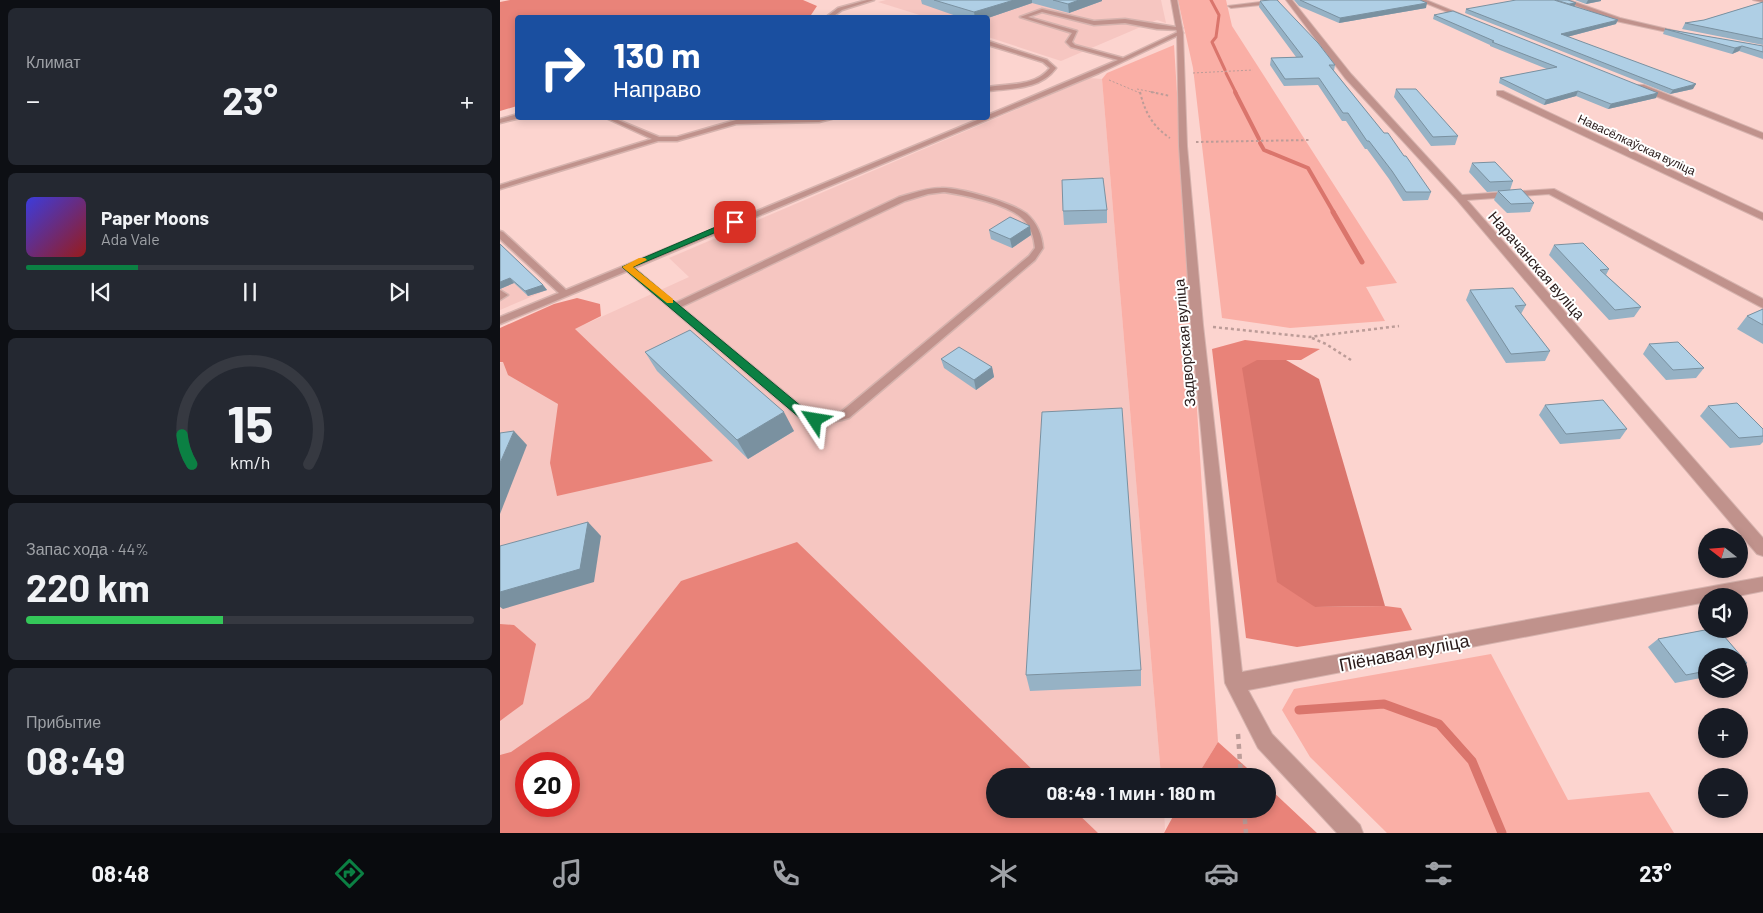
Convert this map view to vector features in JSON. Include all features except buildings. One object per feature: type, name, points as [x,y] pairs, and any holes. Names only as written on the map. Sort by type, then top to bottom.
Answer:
[{"type":"street","name":"Задворская вуліца","points":[[1174,0],[1179,30],[1180,98],[1197,325],[1234,683]]},
{"type":"street","points":[[1231,6],[1290,0]]},
{"type":"street","name":"Нарачанская вуліца","points":[[1290,0],[1348,76],[1460,198],[1763,549]]},
{"type":"street","points":[[1422,0],[1477,22]]},
{"type":"street","points":[[1564,0],[1618,20],[1684,33]]},
{"type":"street","points":[[1756,0],[1762,0]]},
{"type":"street","points":[[1634,84],[1763,136]]},
{"type":"street","name":"Навасёлкаўская вуліца","points":[[1500,93],[1763,217]]},
{"type":"street","points":[[1460,198],[1551,191],[1763,304]]},
{"type":"street","name":"Піёнавая вуліца","points":[[1234,683],[1763,584]]},
{"type":"street","points":[[1234,683],[1265,741],[1352,833]]},
{"type":"lane","points":[[831,15],[840,9],[872,0]]},
{"type":"lane","points":[[1124,60],[1072,46],[1069,42],[1075,32],[1023,17],[1042,10],[1094,23],[1125,21],[1179,30]]},
{"type":"lane","points":[[990,116],[1124,60],[1179,30]]},
{"type":"lane","points":[[990,43],[1045,61],[1053,68],[1050,75],[1040,80],[1020,86],[1002,86],[990,89]]},
{"type":"lane","points":[[500,121],[515,117]]},
{"type":"lane","points":[[614,120],[658,139]]},
{"type":"lane","points":[[732,120],[736,122],[811,120]]},
{"type":"lane","points":[[500,187],[658,139],[677,138],[745,120]]},
{"type":"lane","points":[[500,321],[981,120]]},
{"type":"lane","points":[[627,267],[676,306],[804,415],[815,420],[829,420],[845,415],[1032,258],[1040,248],[1038,235],[1032,224],[1021,213],[960,192],[930,191],[902,198],[676,306]]},
{"type":"lane","points":[[500,234],[564,293]]},
{"type":"lane","points":[[500,293],[503,296],[500,297]]},
{"type":"path","points":[[1180,73],[1253,70]]},
{"type":"path","points":[[1097,72],[1114,82],[1180,98]]},
{"type":"path","points":[[1133,87],[1140,92],[1148,120],[1160,132],[1183,144],[1311,140]]},
{"type":"path","points":[[1197,325],[1309,337],[1399,326]]},
{"type":"path","points":[[1309,337],[1326,344],[1351,360]]},
{"type":"path","points":[[1245,818],[1246,833]]},
{"type":"shaded area","points":[[510,0],[803,0],[817,6],[811,15],[515,15],[515,107],[500,111],[500,2]]},
{"type":"shaded area","points":[[886,0],[1161,0],[1166,23],[1157,20],[1061,61],[990,38],[990,15],[920,15],[878,2]]},
{"type":"shaded area","points":[[1178,0],[1226,0],[1232,26],[1397,283],[1366,287],[1385,321],[1290,328],[1222,318],[1193,68]]},
{"type":"shaded area","points":[[1174,45],[1218,742],[1202,768],[1160,768],[1102,79],[1107,73]]},
{"type":"shaded area","points":[[1090,78],[1102,79],[1160,768],[986,768],[986,818],[1164,818],[1164,833],[500,833],[500,363],[689,277],[669,258]]},
{"type":"shaded area","points":[[500,246],[547,290],[500,310]]},
{"type":"shaded area","points":[[577,298],[600,304],[601,316],[575,329],[713,461],[557,496],[550,463],[558,404],[508,375],[503,362],[500,362],[500,328],[554,304]]},
{"type":"shaded area","points":[[1245,340],[1320,349],[1301,360],[1257,360],[1315,607],[1385,606],[1401,608],[1412,630],[1297,647],[1246,638],[1212,349]]},
{"type":"shaded area","points":[[1257,360],[1286,360],[1319,379],[1385,606],[1315,607],[1277,582],[1242,368]]},
{"type":"shaded area","points":[[797,542],[1031,768],[986,768],[986,818],[1082,818],[1098,833],[500,833],[500,755],[511,752],[589,698],[681,581]]},
{"type":"shaded area","points":[[500,624],[514,625],[536,644],[523,704],[500,721]]},
{"type":"shaded area","points":[[1491,654],[1568,800],[1649,792],[1674,833],[1387,833],[1310,757],[1282,710],[1294,689]]},
{"type":"shaded area","points":[[1218,742],[1247,768],[1202,768]]},
{"type":"shaded area","points":[[1276,795],[1317,833],[1164,833],[1172,818],[1276,818]]},
{"type":"waterway","points":[[1211,0],[1219,15],[1216,37],[1212,42],[1225,70]]},
{"type":"waterway","points":[[1226,73],[1236,93]]},
{"type":"waterway","points":[[1235,92],[1259,139]]},
{"type":"waterway","points":[[1260,143],[1264,150],[1308,168],[1334,213]]},
{"type":"waterway","points":[[1333,212],[1362,262]]},
{"type":"waterway","points":[[1299,710],[1384,704],[1439,724],[1472,761],[1502,833]]},
{"type":"slow traffic","points":[[642,260],[627,267],[670,301]]},
{"type":"route","points":[[735,222],[627,267],[676,306],[804,415],[815,420]]}]
